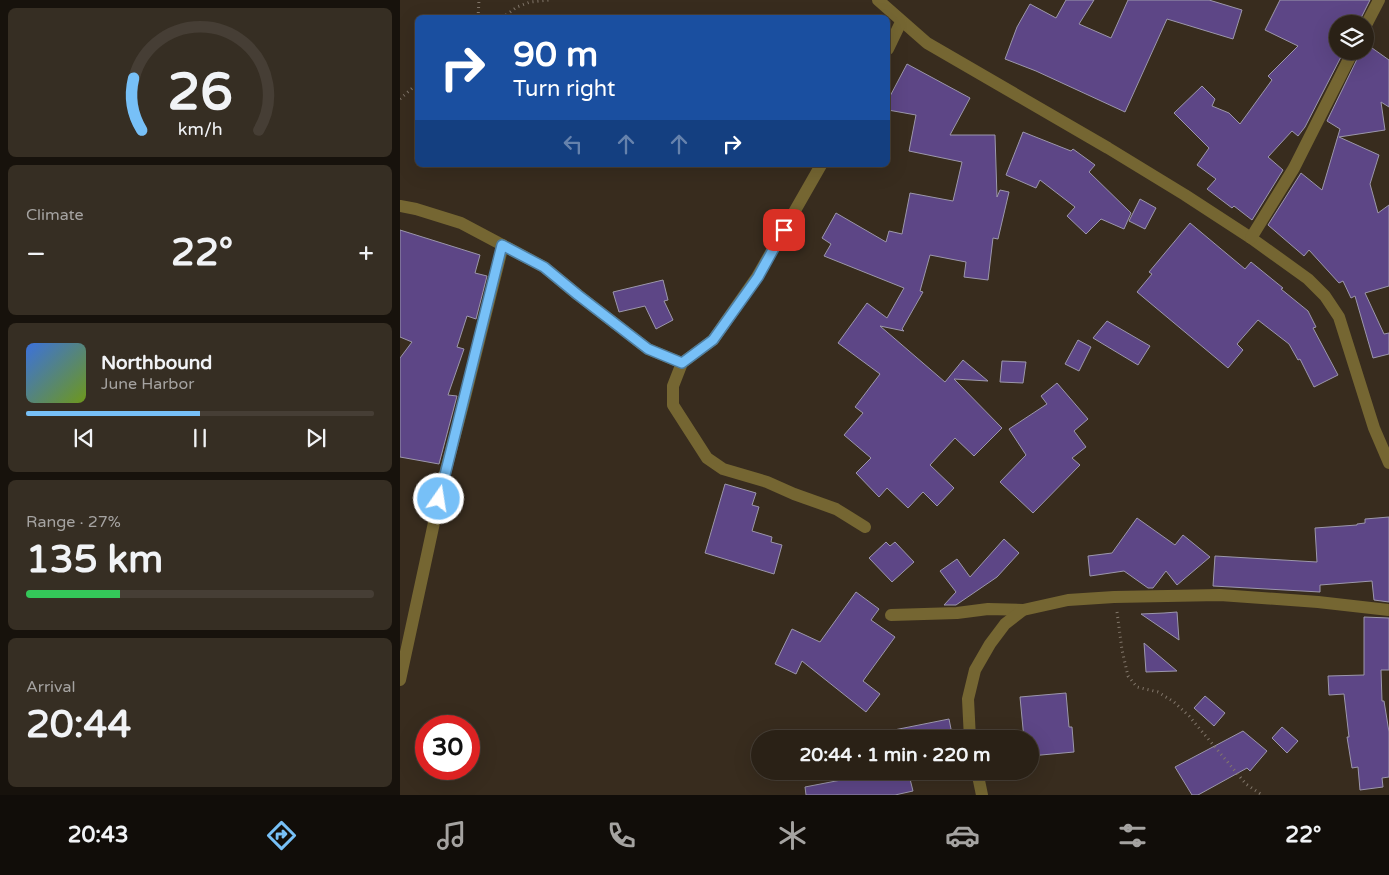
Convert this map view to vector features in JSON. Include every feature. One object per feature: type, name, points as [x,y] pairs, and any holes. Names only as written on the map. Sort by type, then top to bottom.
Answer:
[{"type":"street","points":[[878,0],[926,43],[1108,148],[1185,195],[1251,238],[1308,279],[1325,296],[1339,317],[1374,428],[1389,462]]},
{"type":"street","points":[[1371,15],[1379,0]]},
{"type":"street","points":[[890,45],[901,22]]},
{"type":"street","points":[[1251,238],[1294,168],[1348,60]]},
{"type":"street","points":[[820,167],[758,277],[713,340],[682,363],[672,386],[674,404],[707,458],[723,469],[766,482],[836,509],[865,527]]},
{"type":"street","points":[[400,206],[461,223],[544,267],[648,349],[682,363]]},
{"type":"street","points":[[400,680],[443,481],[502,245]]},
{"type":"street","points":[[890,615],[957,613],[988,609],[1022,610],[1068,600],[1114,597],[1220,595],[1318,602],[1389,610]]},
{"type":"street","points":[[970,730],[968,699],[975,670],[990,644],[1005,624],[1022,610]]},
{"type":"street","points":[[979,780],[982,795]]},
{"type":"path","points":[[478,0],[478,15]]},
{"type":"path","points":[[506,15],[516,7],[530,2],[549,0]]},
{"type":"path","points":[[400,99],[415,86]]},
{"type":"path","points":[[1114,597],[1128,676],[1137,687],[1158,692],[1174,702],[1246,784],[1262,795]]},
{"type":"building","points":[[1066,0],[1094,0],[1079,24],[1111,38],[1128,0],[1209,0],[1242,10],[1233,39],[1167,19],[1125,112],[1036,71],[1005,59],[1017,27],[1030,4],[1056,18]]},
{"type":"building","points":[[1280,0],[1370,0],[1362,15],[1329,15],[1329,60],[1339,60],[1305,127],[1298,136],[1292,131],[1268,157],[1283,170],[1252,220],[1207,189],[1216,179],[1197,165],[1209,148],[1174,113],[1202,86],[1215,99],[1212,106],[1229,113],[1240,124],[1272,80],[1268,76],[1298,46],[1265,30]]},
{"type":"building","points":[[1374,49],[1389,60],[1389,107],[1381,102],[1385,130],[1339,137],[1379,155],[1370,184],[1378,213],[1389,205],[1389,286],[1365,293],[1384,334],[1389,333],[1389,354],[1373,358],[1355,296],[1351,298],[1343,281],[1339,283],[1309,250],[1304,256],[1268,225],[1301,173],[1322,190],[1340,129],[1327,121],[1357,60],[1374,60]]},
{"type":"building","points":[[907,64],[970,98],[950,135],[995,135],[997,197],[1000,190],[1009,192],[998,239],[993,238],[988,280],[964,277],[966,262],[930,255],[920,291],[923,292],[902,329],[904,331],[880,326],[945,382],[963,360],[988,381],[954,379],[1002,428],[974,456],[955,438],[930,465],[954,488],[937,506],[923,492],[908,508],[887,488],[879,497],[856,473],[871,458],[844,435],[863,413],[855,407],[880,374],[838,343],[867,303],[887,318],[904,288],[824,256],[831,244],[822,238],[836,213],[886,242],[889,231],[902,234],[910,193],[953,201],[962,162],[909,151],[916,115],[890,110],[890,96]]},
{"type":"building","points":[[1023,132],[1071,151],[1073,149],[1095,165],[1089,172],[1131,213],[1124,229],[1101,219],[1086,234],[1067,216],[1075,207],[1040,180],[1036,188],[1006,175]]},
{"type":"building","points":[[1140,199],[1156,208],[1145,229],[1129,221]]},
{"type":"building","points":[[1190,223],[1245,269],[1251,262],[1308,311],[1316,327],[1313,328],[1338,375],[1314,387],[1300,359],[1298,360],[1289,344],[1258,320],[1237,344],[1243,350],[1228,368],[1137,292],[1152,274],[1149,272]]},
{"type":"building","points":[[400,230],[480,255],[475,273],[487,276],[476,319],[467,316],[457,347],[464,349],[448,395],[457,396],[439,464],[400,457],[400,358],[412,342],[400,337]]},
{"type":"building","points":[[663,280],[668,300],[664,301],[673,320],[656,329],[645,306],[619,312],[613,292]]},
{"type":"building","points":[[1107,321],[1150,346],[1138,365],[1093,338]]},
{"type":"building","points":[[1078,340],[1091,347],[1079,371],[1065,364]]},
{"type":"building","points":[[1002,361],[1026,362],[1023,383],[1000,382]]},
{"type":"building","points":[[1057,383],[1088,419],[1074,431],[1086,447],[1072,458],[1080,465],[1033,513],[1000,482],[1026,455],[1009,429],[1047,404],[1041,396]]},
{"type":"building","points":[[725,484],[756,493],[752,505],[759,507],[752,531],[772,537],[771,542],[782,545],[774,574],[705,553]]},
{"type":"building","points":[[1389,517],[1389,602],[1374,600],[1372,581],[1320,585],[1320,592],[1213,586],[1215,556],[1317,562],[1315,528],[1357,525],[1365,523],[1365,519]]},
{"type":"building","points":[[1137,518],[1175,545],[1183,535],[1210,557],[1177,585],[1166,571],[1153,588],[1148,588],[1124,571],[1090,576],[1088,556],[1112,553]]},
{"type":"building","points":[[1004,539],[1019,553],[997,577],[956,605],[944,605],[956,592],[940,571],[957,559],[970,577]]},
{"type":"building","points":[[886,542],[890,546],[895,542],[914,562],[892,582],[869,558]]},
{"type":"building","points":[[856,592],[879,609],[871,620],[895,637],[863,681],[880,694],[866,712],[802,661],[796,674],[775,664],[792,629],[820,642]]},
{"type":"building","points":[[1177,612],[1179,640],[1141,614],[1164,613]]},
{"type":"building","points":[[1364,617],[1389,618],[1389,670],[1381,670],[1382,701],[1384,701],[1389,732],[1389,777],[1382,778],[1383,787],[1360,790],[1358,767],[1352,768],[1347,737],[1349,737],[1344,694],[1329,695],[1328,676],[1364,675]]},
{"type":"building","points":[[1144,643],[1177,671],[1146,672]]},
{"type":"building","points":[[1066,693],[1069,727],[1072,727],[1074,752],[1039,755],[1039,730],[1023,730],[1020,697]]},
{"type":"building","points":[[1205,696],[1225,713],[1214,726],[1194,708]]},
{"type":"building","points":[[949,719],[951,730],[894,730]]},
{"type":"building","points":[[1282,727],[1298,741],[1287,753],[1272,738]]},
{"type":"building","points":[[1243,731],[1267,751],[1250,771],[1247,768],[1198,795],[1192,795],[1175,767]]},
{"type":"building","points":[[841,780],[910,780],[913,791],[895,795],[806,795],[805,787]]},
{"type":"route","points":[[439,499],[502,245],[544,267],[648,349],[682,363],[713,340],[758,277],[784,230]]}]
